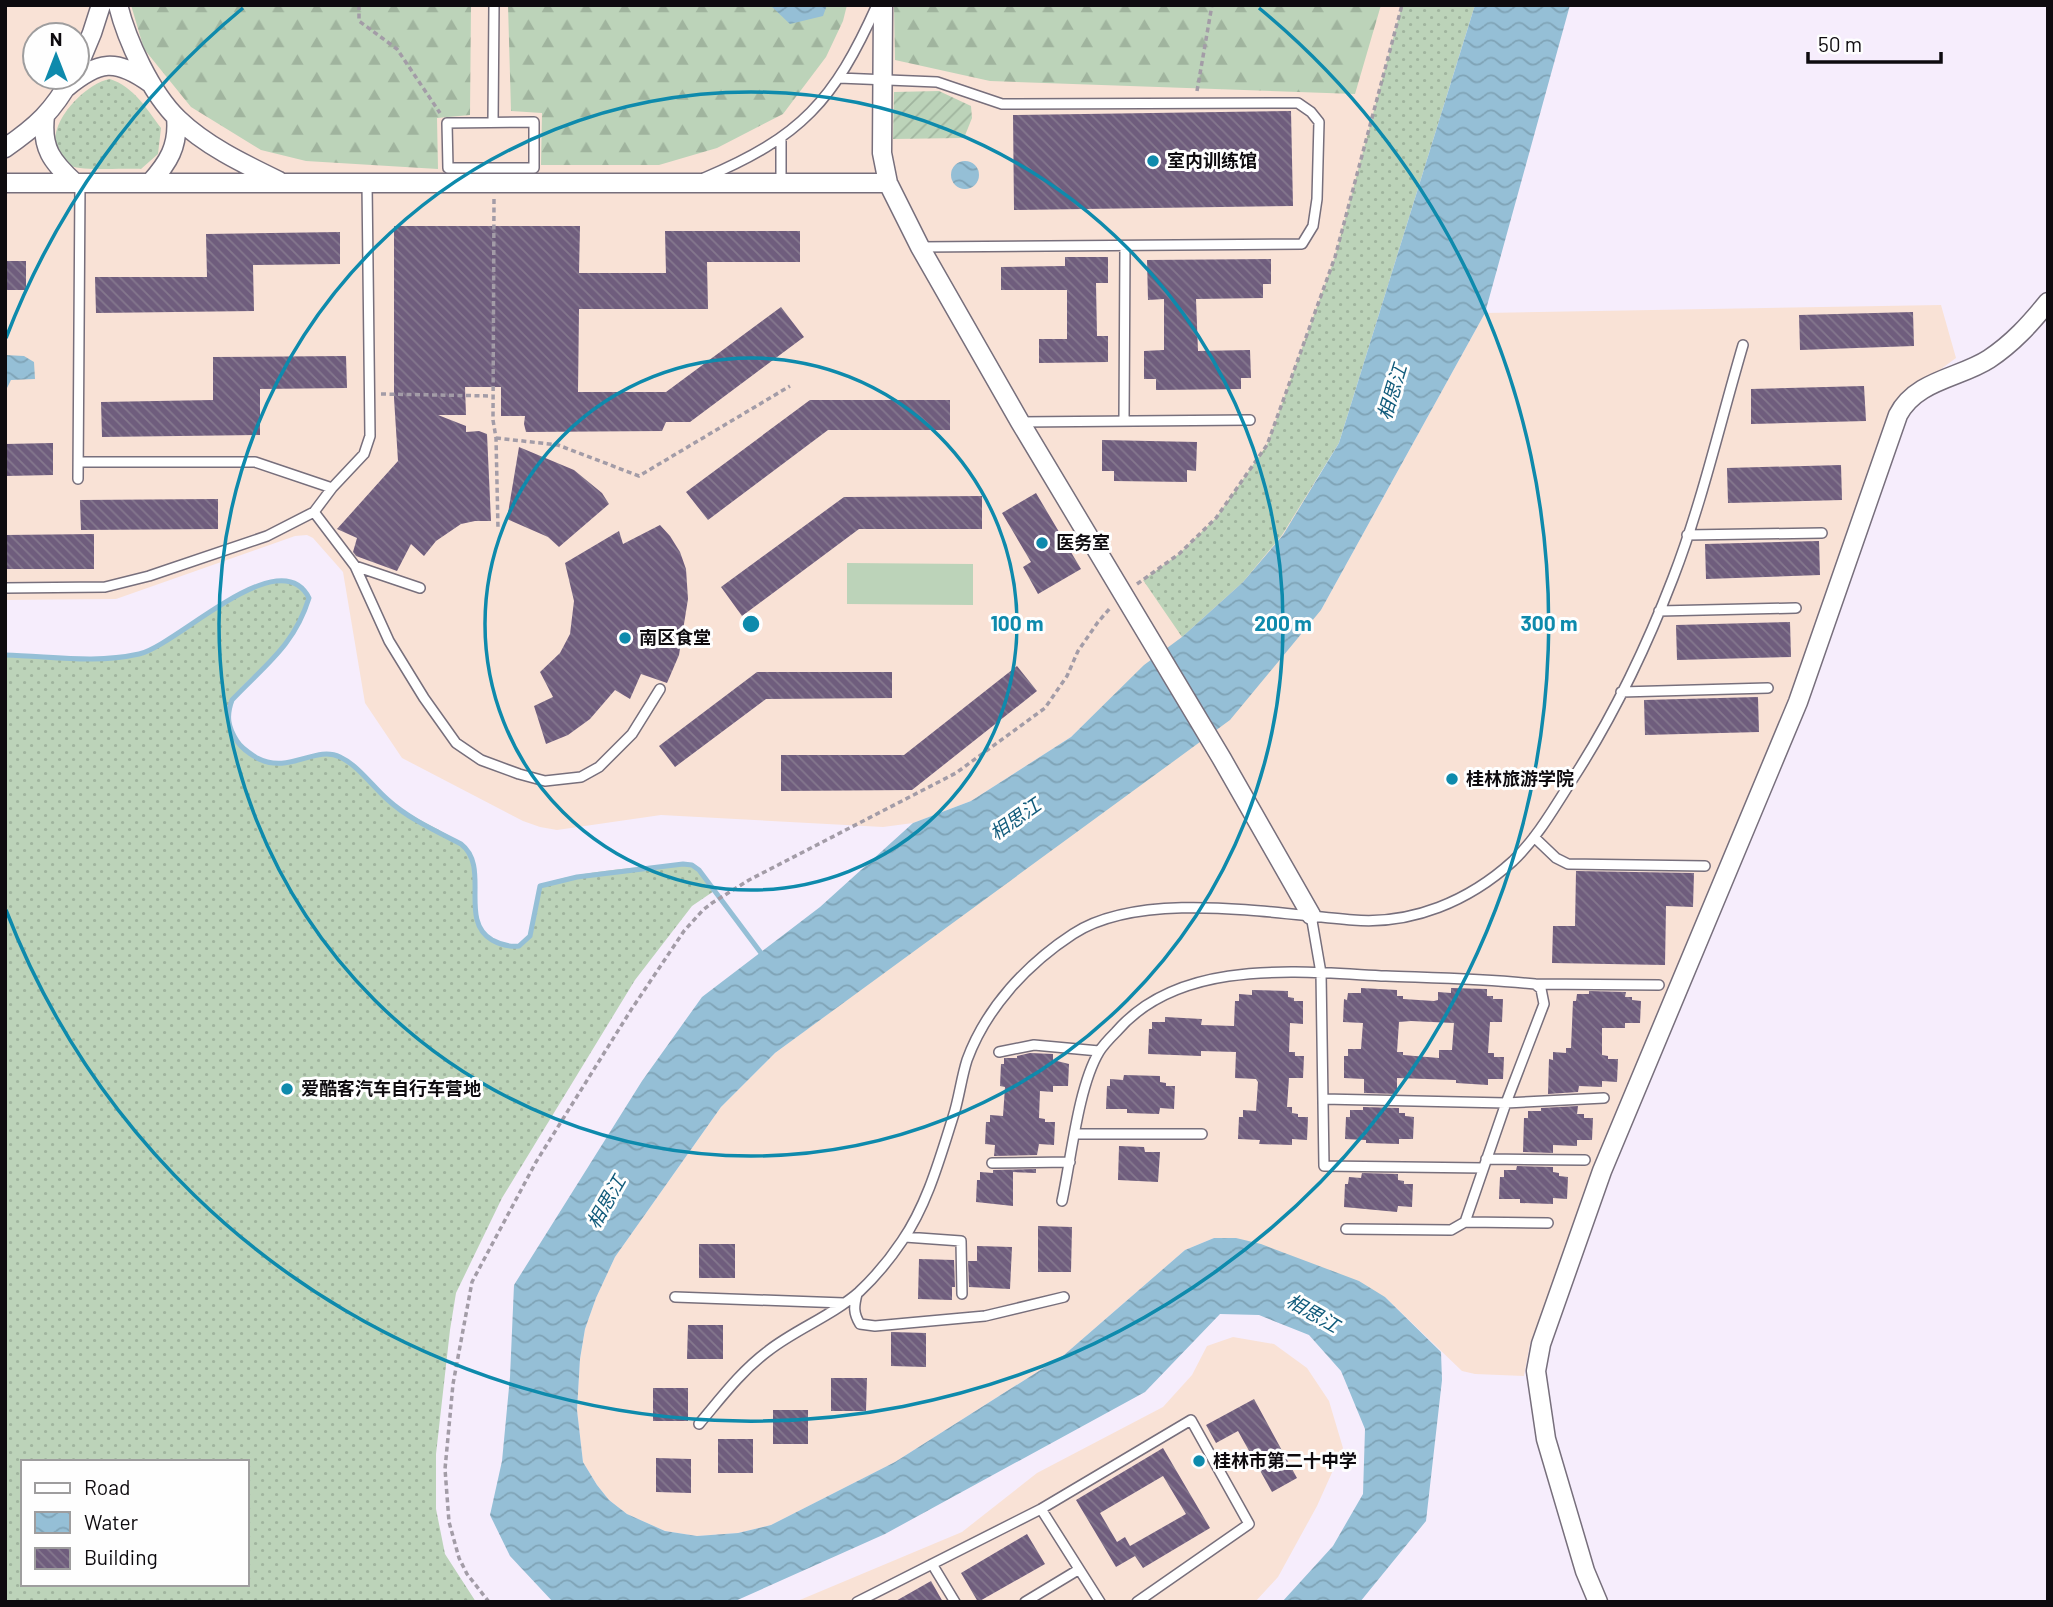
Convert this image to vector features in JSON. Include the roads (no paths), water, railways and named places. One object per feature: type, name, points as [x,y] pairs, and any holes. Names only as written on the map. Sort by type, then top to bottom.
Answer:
[{"type":"street","points":[[91,35],[101,5]]},
{"type":"street","points":[[118,5],[137,59],[176,117],[222,151],[282,183]]},
{"type":"street","points":[[883,5],[882,153],[888,183],[920,247],[1020,422],[1222,759],[1311,915]]},
{"type":"street","points":[[91,70],[105,65],[118,66],[130,70],[154,86]]},
{"type":"street","points":[[5,148],[35,128],[63,91]]},
{"type":"street","points":[[45,116],[43,132],[47,149],[57,165],[77,183]]},
{"type":"street","points":[[150,183],[165,166],[174,150],[176,117]]},
{"type":"street","points":[[5,183],[367,183],[494,175],[692,183],[888,183]]},
{"type":"street","points":[[1598,1602],[1585,1571],[1546,1440],[1536,1370],[1548,1320],[1602,1171],[1798,702],[1898,415],[1902,407],[1935,382],[1987,360],[2022,334],[2048,302]]},
{"type":"lane","points":[[494,5],[494,122]]},
{"type":"lane","points":[[692,183],[754,155],[802,123],[822,102],[852,59],[877,5]]},
{"type":"lane","points":[[839,78],[937,82],[1002,104],[1298,103],[1319,122],[1317,199],[1312,226],[1302,244],[920,247]]},
{"type":"lane","points":[[494,122],[534,122],[534,167],[494,175],[447,168],[447,123],[494,122]]},
{"type":"lane","points":[[781,139],[781,183]]},
{"type":"lane","points":[[77,183],[78,479]]},
{"type":"lane","points":[[5,588],[106,587],[149,576],[267,536],[314,512],[366,451],[370,431],[367,183]]},
{"type":"lane","points":[[1124,421],[1125,246]]},
{"type":"lane","points":[[699,1424],[749,1366],[772,1348],[857,1294],[875,1276],[905,1237],[926,1195],[953,1116],[966,1064],[976,1040],[1009,990],[1040,957],[1076,931],[1093,923],[1160,909],[1223,909],[1375,922],[1413,916],[1453,902],[1513,861],[1534,837],[1583,764],[1659,611],[1687,535],[1743,345]]},
{"type":"lane","points":[[1020,422],[1250,419]]},
{"type":"lane","points":[[78,462],[256,462],[332,488]]},
{"type":"lane","points":[[314,512],[355,566],[388,641],[450,736],[463,749],[499,768],[545,780],[581,777],[599,767],[632,734],[660,689]]},
{"type":"lane","points":[[1687,535],[1822,533]]},
{"type":"lane","points":[[355,566],[420,588]]},
{"type":"lane","points":[[1659,611],[1796,608]]},
{"type":"lane","points":[[1621,692],[1768,688]]},
{"type":"lane","points":[[1534,837],[1556,858],[1568,864],[1705,866]]},
{"type":"lane","points":[[1311,915],[1321,973],[1324,1166],[1585,1160]]},
{"type":"lane","points":[[1062,1201],[1086,1081],[1099,1051],[1139,1009],[1185,987],[1236,974],[1321,973],[1535,984],[1659,985]]},
{"type":"lane","points":[[1465,1222],[1544,1004],[1541,989],[1535,984]]},
{"type":"lane","points":[[999,1052],[1034,1045],[1099,1051]]},
{"type":"lane","points":[[1323,1099],[1506,1103],[1604,1098]]},
{"type":"lane","points":[[1076,1135],[1202,1134]]},
{"type":"lane","points":[[992,1163],[1070,1163]]},
{"type":"lane","points":[[1346,1229],[1451,1230],[1465,1222],[1548,1223]]},
{"type":"lane","points":[[905,1237],[961,1241],[962,1294]]},
{"type":"lane","points":[[857,1294],[853,1309],[856,1318],[860,1324],[875,1326],[985,1316],[1064,1297]]},
{"type":"lane","points":[[675,1297],[844,1303]]},
{"type":"lane","points":[[857,1602],[1041,1509],[1191,1420],[1249,1524],[1136,1602]]},
{"type":"lane","points":[[1041,1509],[1100,1602]]},
{"type":"lane","points":[[932,1564],[955,1602]]},
{"type":"lane","points":[[1025,1602],[1078,1570]]},
{"type":"water","points":[[770,5],[827,5],[823,16],[790,24]]},
{"type":"water","name":"相思江","points":[[1475,5],[1570,5],[1485,313],[1321,610],[1230,720],[775,1053],[721,1107],[615,1257],[585,1329],[577,1410],[583,1462],[609,1500],[627,1514],[665,1531],[697,1536],[738,1533],[771,1525],[895,1462],[1064,1355],[1185,1250],[1214,1238],[1236,1238],[1261,1244],[1359,1281],[1385,1297],[1441,1352],[1442,1380],[1426,1521],[1360,1602],[1282,1602],[1333,1546],[1363,1494],[1365,1429],[1341,1371],[1309,1335],[1259,1315],[1220,1314],[1145,1392],[885,1534],[733,1602],[553,1602],[510,1556],[490,1515],[502,1461],[510,1377],[514,1285],[642,1081],[702,997],[820,907],[913,823],[971,801],[1071,737],[1144,665],[1182,637],[1243,582],[1283,535],[1339,443]]},
{"type":"water","points":[[965,161],[975,165],[979,175],[975,185],[965,189],[955,185],[951,175],[955,165]]},
{"type":"water","points":[[5,355],[24,356],[34,362],[35,379],[11,380],[5,392]]},
{"type":"waterway","points":[[5,655],[106,659],[139,654],[156,647],[252,588],[275,581],[295,583],[309,598],[303,615],[287,642],[232,700],[230,706],[230,726],[237,741],[246,750],[257,758],[280,763],[321,754],[340,757],[405,813],[461,844],[470,854],[474,866],[477,920],[482,931],[499,943],[519,946],[530,936],[540,886],[577,877],[683,864],[692,865],[699,870],[764,957]]},
{"type":"place","name":"室内训练馆","points":[[1153,161]]},
{"type":"place","name":"医务室","points":[[1042,543]]},
{"type":"place","name":"南区食堂","points":[[625,638]]},
{"type":"place","name":"桂林旅游学院","points":[[1452,779]]},
{"type":"place","name":"爱酷客汽车自行车营地","points":[[287,1089]]},
{"type":"place","name":"桂林市第二十中学","points":[[1199,1461]]}]
